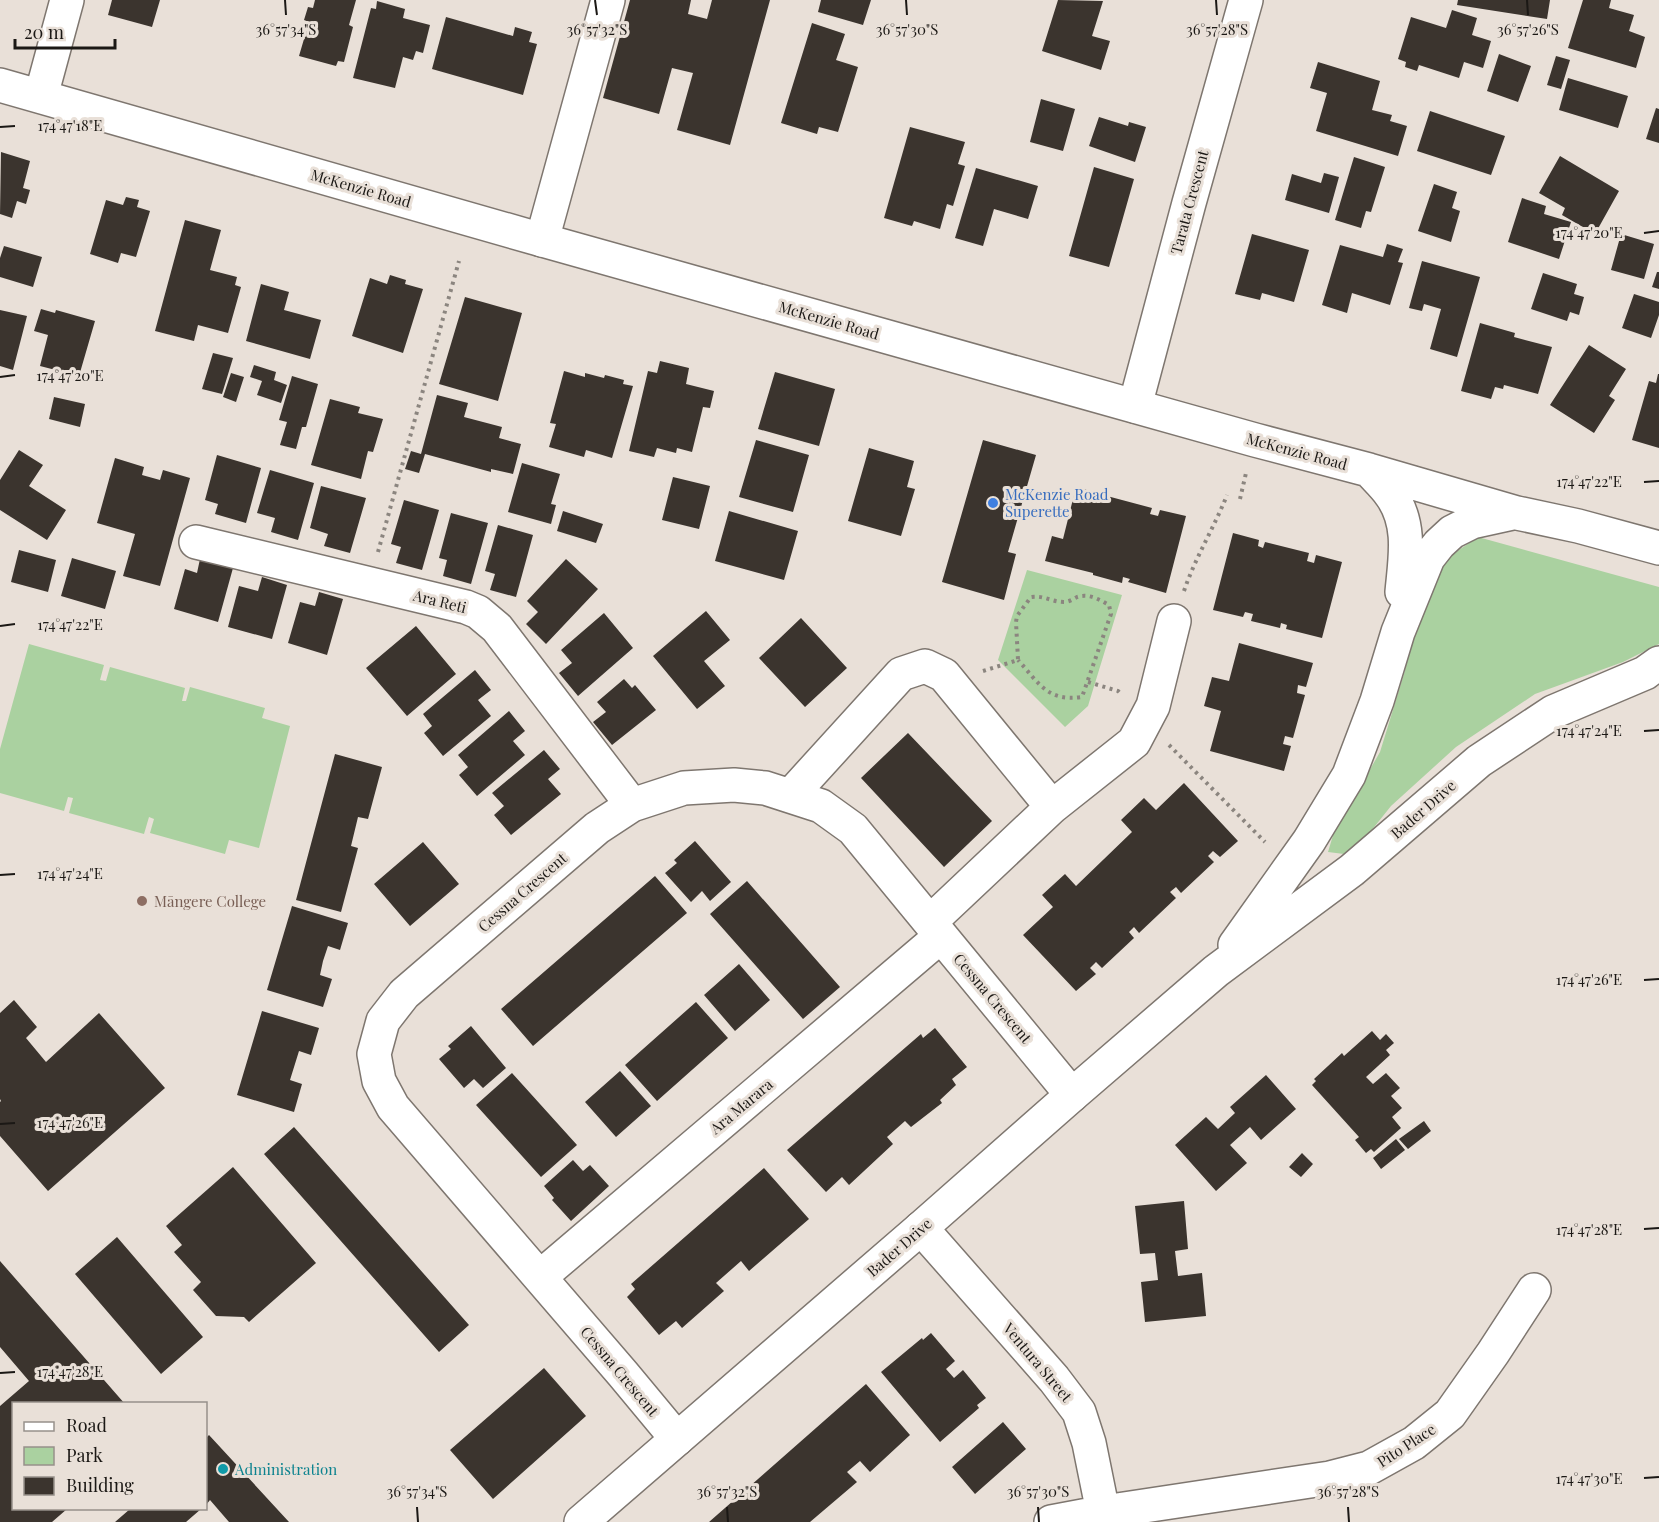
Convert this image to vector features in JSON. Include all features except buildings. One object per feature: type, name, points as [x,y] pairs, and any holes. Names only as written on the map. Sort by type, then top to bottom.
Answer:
[{"type":"street","points":[[41,96],[67,0]]},
{"type":"street","points":[[542,240],[608,0]]},
{"type":"street","name":"Tarata Crescent","points":[[1135,406],[1188,203],[1246,0]]},
{"type":"street","name":"McKenzie Road","points":[[0,85],[1255,440],[1517,513],[1578,526],[1659,548]]},
{"type":"street","name":"Bader Drive","points":[[1369,470],[1392,496],[1404,521],[1407,546],[1398,632]]},
{"type":"street","name":"Bader Drive","points":[[1216,971],[1309,841],[1349,775],[1377,701],[1398,632],[1428,558],[1452,532],[1472,522],[1517,513]]},
{"type":"street","name":"Ara Reti","points":[[196,542],[466,607],[478,612],[497,628],[632,805]]},
{"type":"street","name":"Ara Marara","points":[[540,1277],[936,929],[1052,807],[1134,742],[1153,706],[1174,621]]},
{"type":"street","points":[[791,795],[901,674],[925,666],[944,675],[1052,807]]},
{"type":"street","name":"Bader Drive","points":[[581,1522],[1216,971],[1352,870],[1479,761],[1553,712],[1654,669]]},
{"type":"street","name":"Cessna Crescent","points":[[677,1439],[393,1107],[379,1081],[375,1054],[383,1021],[404,994],[597,828],[632,805],[684,788],[734,785],[765,788],[820,806],[853,829],[1071,1095]]},
{"type":"street","name":"Ventura Street","points":[[921,1228],[1054,1379],[1079,1412],[1089,1443],[1105,1517]]},
{"type":"street","name":"Pito Place","points":[[1052,1522],[1105,1517],[1330,1478],[1369,1468],[1414,1443],[1450,1414],[1534,1290]]},
{"type":"path","points":[[370,584],[459,261]]},
{"type":"path","points":[[1240,499],[1246,472]]},
{"type":"path","points":[[1174,621],[1191,570],[1221,512],[1227,495]]},
{"type":"path","points":[[1038,596],[1065,603],[1079,596],[1096,598],[1109,605],[1111,614],[1082,697],[1054,696],[1043,688],[1018,660],[1017,616],[1031,597],[1038,596]]},
{"type":"path","points":[[948,681],[1018,660]]},
{"type":"path","points":[[1088,682],[1118,691],[1265,842]]},
{"type":"green space","points":[[1478,537],[1659,587],[1659,644],[1623,662],[1535,694],[1456,747],[1391,806],[1363,841],[1344,854],[1328,852],[1334,832],[1380,752],[1404,674],[1424,593],[1447,558]]},
{"type":"green space","points":[[1027,570],[1122,595],[1088,706],[1065,727],[998,660]]},
{"type":"green space","points":[[29,644],[104,665],[100,680],[106,681],[110,667],[185,688],[182,701],[186,701],[190,687],[265,708],[262,718],[290,726],[259,848],[229,840],[225,854],[150,833],[154,819],[149,817],[144,834],[69,813],[73,798],[68,797],[64,811],[0,793],[0,749]]},
{"type":"place","name":"McKenzie Road Superette","points":[[993,503]]},
{"type":"place","name":"Māngere College","points":[[142,901]]},
{"type":"place","name":"Administration","points":[[223,1469]]}]
